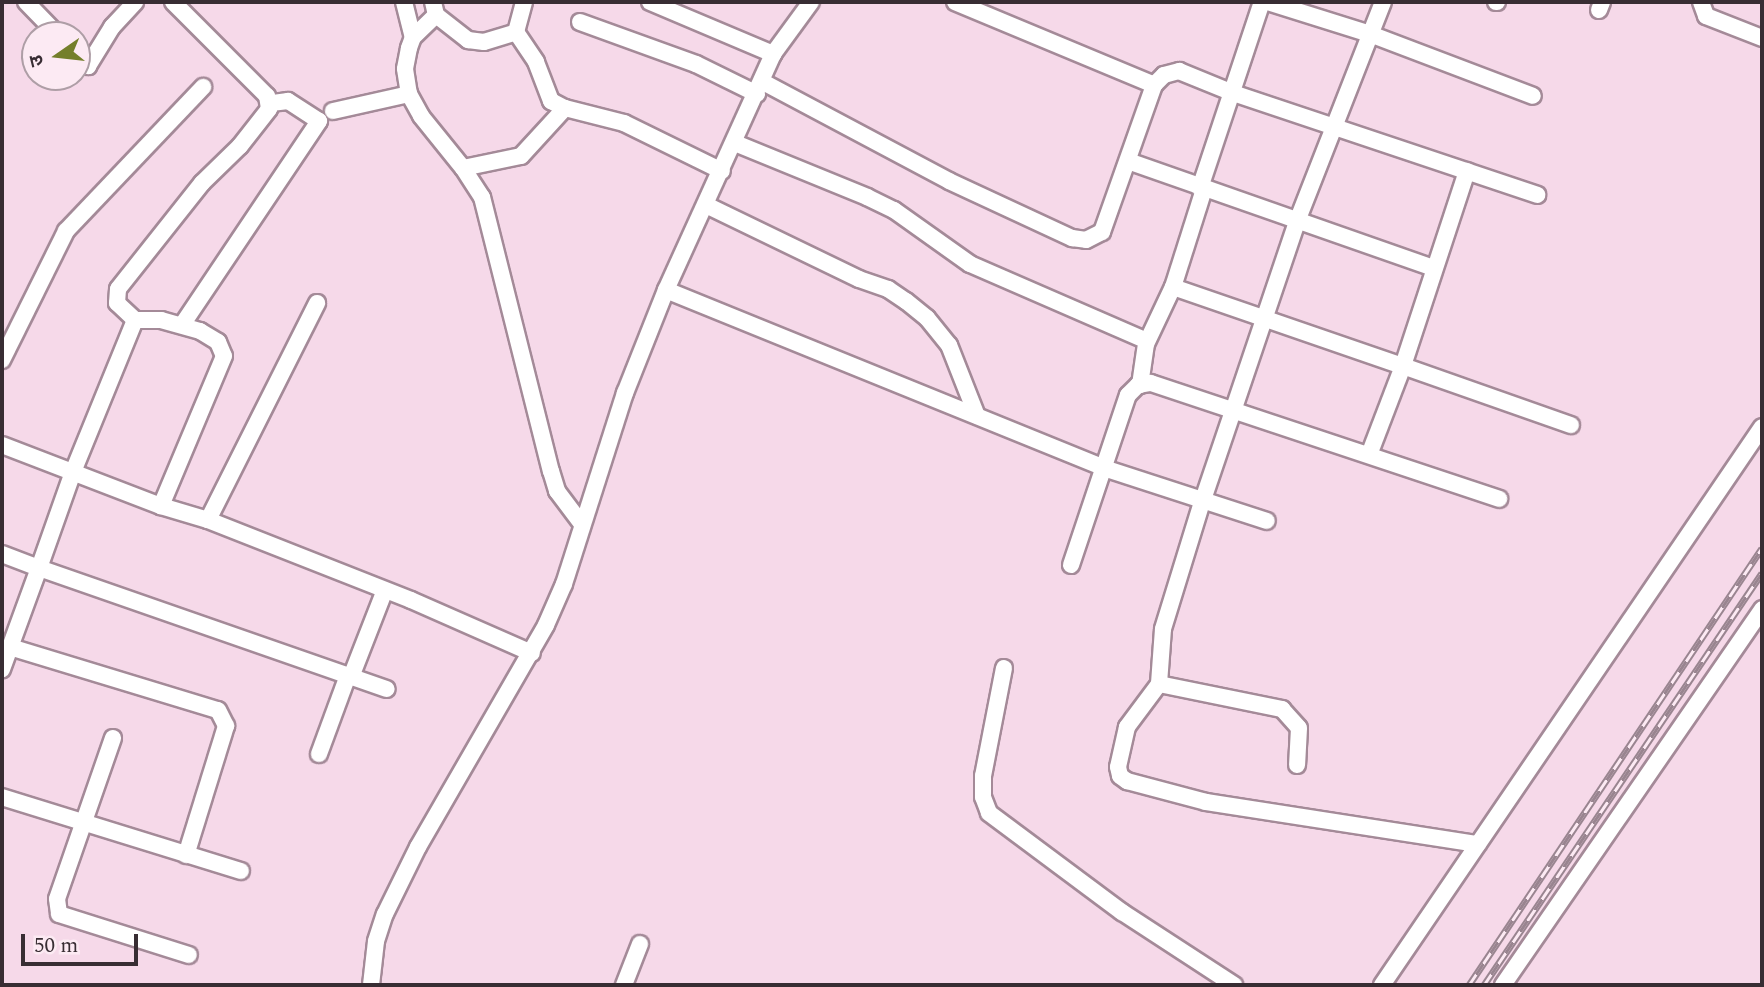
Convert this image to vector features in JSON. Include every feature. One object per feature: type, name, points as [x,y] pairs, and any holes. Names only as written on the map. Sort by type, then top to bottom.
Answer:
[{"type":"street","points":[[26,2],[44,21]]},
{"type":"street","points":[[91,61],[112,27],[135,2]]},
{"type":"street","points":[[173,2],[271,103]]},
{"type":"street","points":[[404,2],[413,37]]},
{"type":"street","points":[[524,2],[516,32],[536,62],[551,101],[565,108],[624,124],[722,171]]},
{"type":"street","points":[[650,2],[773,54]]},
{"type":"street","points":[[371,985],[376,941],[385,914],[418,847],[531,653],[564,584],[581,523],[625,393],[666,290],[760,88],[773,54],[811,2]]},
{"type":"street","points":[[955,2],[1154,85]]},
{"type":"street","points":[[1140,385],[1146,344],[1173,287],[1262,2]]},
{"type":"street","points":[[1268,2],[1370,34],[1533,96]]},
{"type":"street","points":[[1383,2],[1298,219],[1202,502],[1163,629],[1159,684],[1122,738],[1118,767],[1120,776],[1127,781],[1206,802],[1478,844]]},
{"type":"street","points":[[1701,2],[1706,16],[1762,38]]},
{"type":"street","points":[[516,32],[484,42],[468,40],[435,8],[413,37],[405,69],[408,94],[443,147],[463,168],[482,197],[557,491],[581,523]]},
{"type":"street","points":[[580,22],[760,88],[1072,238],[1086,240],[1102,232],[1154,85],[1164,75],[1179,71],[1233,93],[1537,195]]},
{"type":"street","points":[[2,360],[66,231],[203,87]]},
{"type":"street","points":[[333,111],[408,94]]},
{"type":"street","points":[[182,325],[319,121],[288,101],[271,103]]},
{"type":"street","points":[[161,506],[224,356],[218,342],[182,325],[162,320],[135,320],[117,303],[118,289],[202,183],[240,146],[270,109],[271,103]]},
{"type":"street","points":[[463,168],[521,156],[565,108]]},
{"type":"street","points":[[735,143],[876,201],[919,226],[970,264],[1140,338]]},
{"type":"street","points":[[1128,161],[1434,268]]},
{"type":"street","points":[[1369,455],[1403,366],[1468,171]]},
{"type":"street","points":[[706,205],[859,279],[888,289],[906,301],[927,318],[949,345],[977,416]]},
{"type":"street","points":[[1173,287],[1571,425]]},
{"type":"street","points":[[666,290],[1104,468],[1267,521]]},
{"type":"street","points":[[208,520],[317,303]]},
{"type":"street","points":[[135,320],[73,472],[5,658],[218,710],[226,726],[186,855]]},
{"type":"street","points":[[1071,565],[1128,395],[1140,385],[1152,383],[1499,499]]},
{"type":"street","points":[[1381,985],[1762,427]]},
{"type":"street","points":[[2,445],[161,506],[208,520],[385,590],[531,653]]},
{"type":"street","points":[[2,554],[387,689]]},
{"type":"street","points":[[319,754],[385,590]]},
{"type":"street","points":[[1503,985],[1762,609]]},
{"type":"street","points":[[1004,668],[983,776],[983,797],[989,813],[1122,912],[1234,985]]},
{"type":"street","points":[[1159,684],[1282,709],[1299,728],[1297,765]]},
{"type":"street","points":[[113,738],[85,825],[57,899],[59,914],[189,955]]},
{"type":"street","points":[[2,797],[85,825],[241,871]]},
{"type":"street","points":[[624,985],[640,944]]},
{"type":"railway","points":[[1469,985],[1762,548]]},
{"type":"railway","points":[[1484,985],[1762,573]]}]
